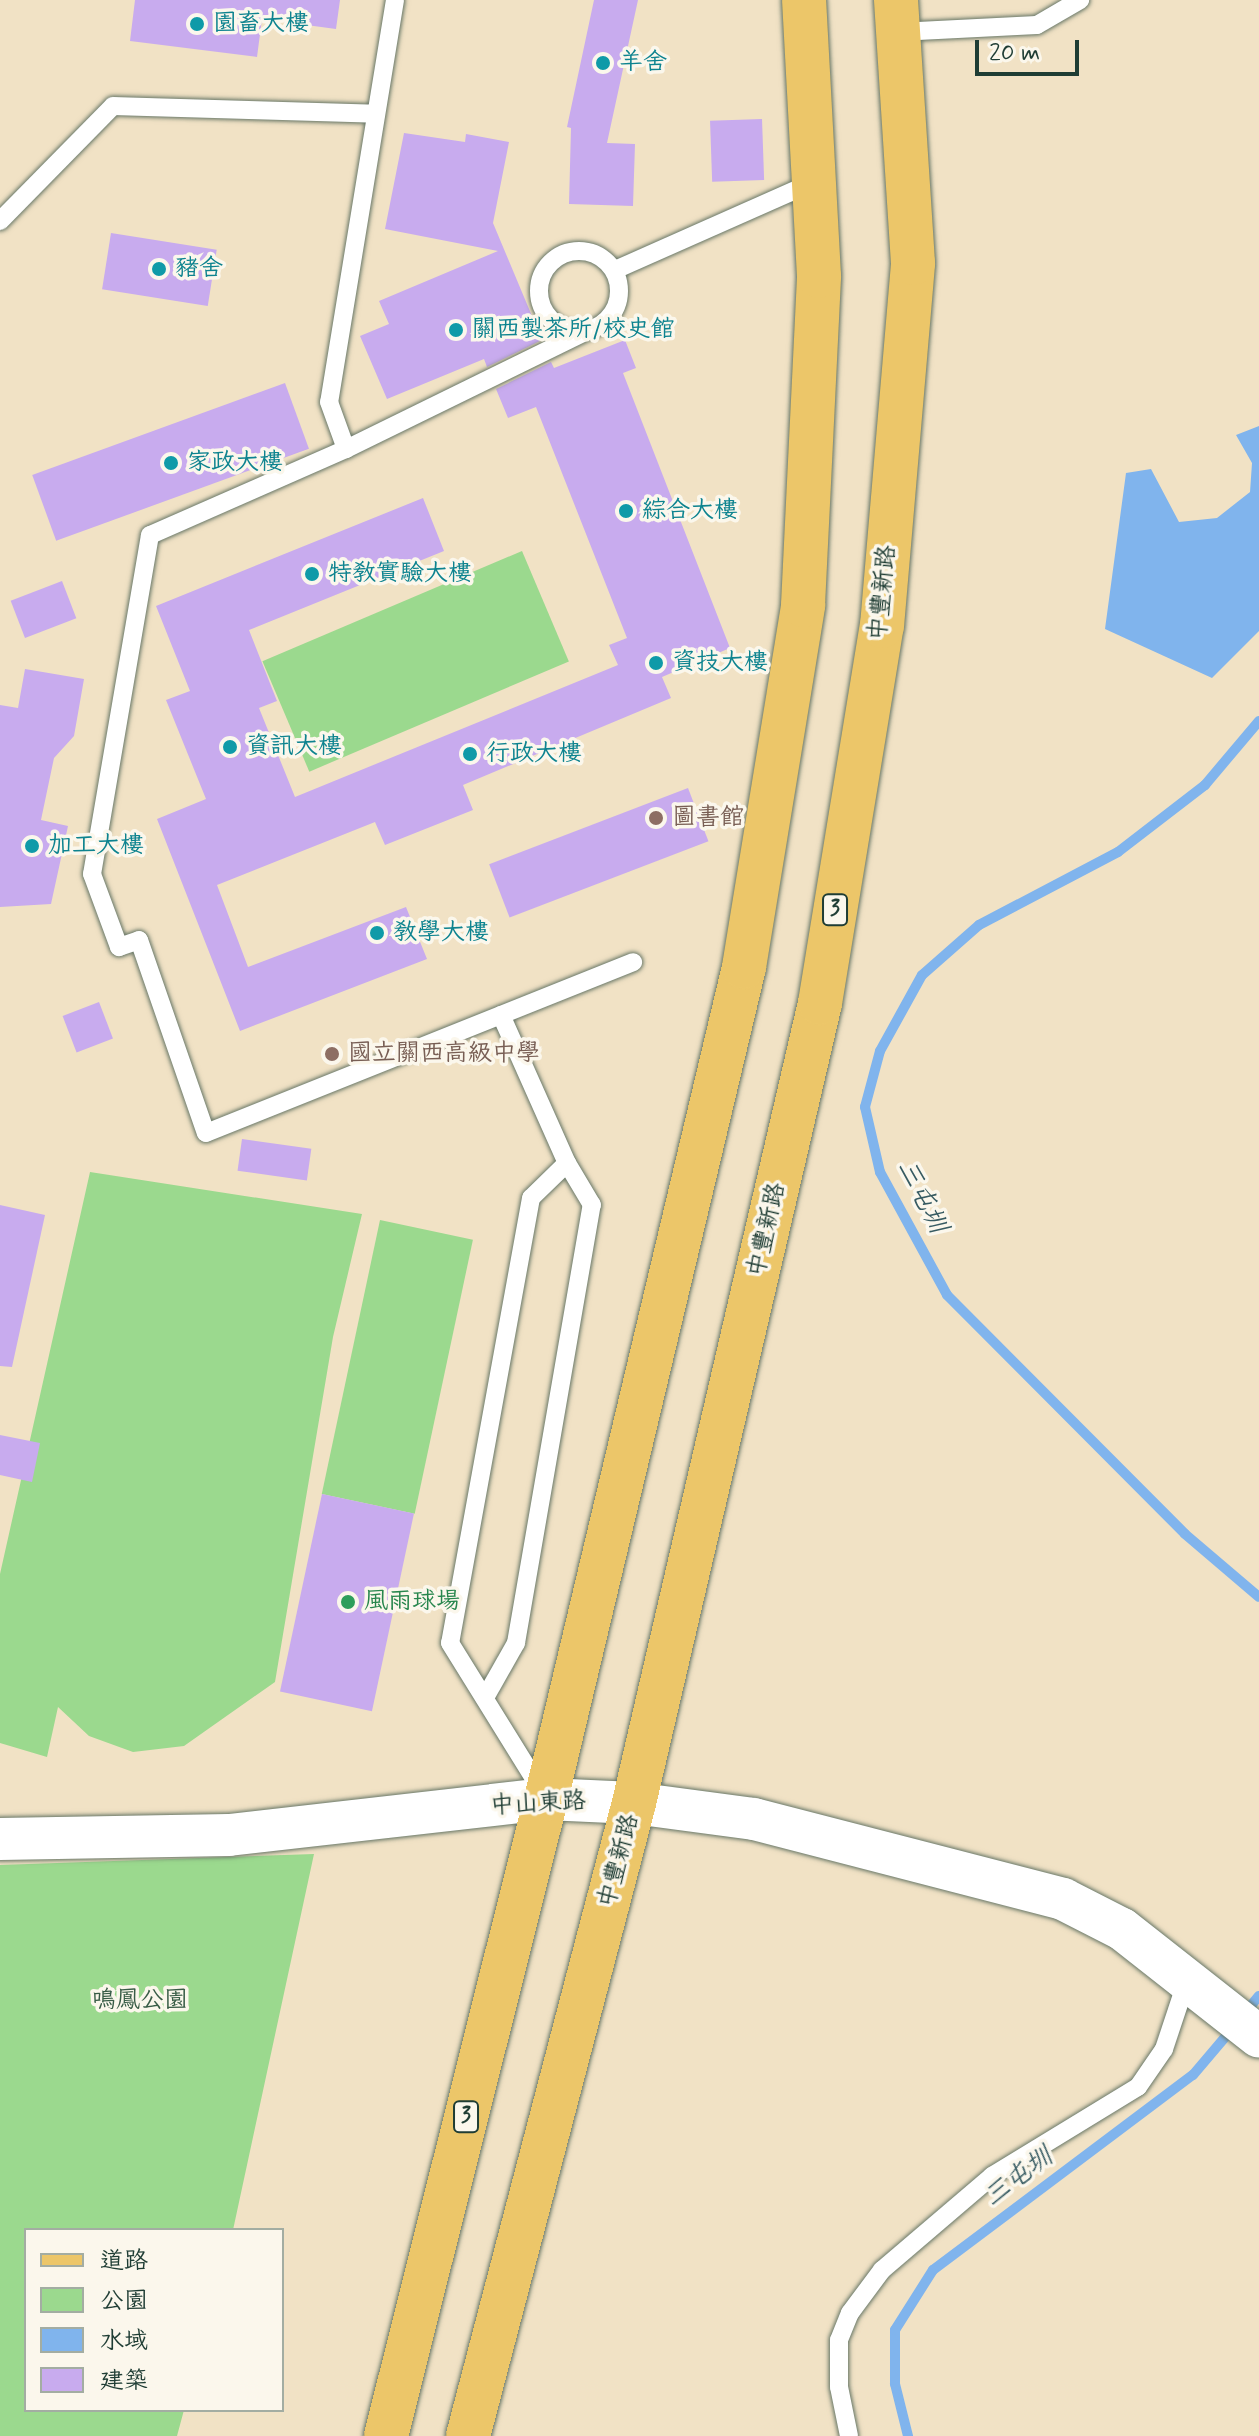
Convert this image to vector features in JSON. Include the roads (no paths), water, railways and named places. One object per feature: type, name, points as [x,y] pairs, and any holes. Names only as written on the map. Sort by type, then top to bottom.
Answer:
[{"type":"main road","name":"3","points":[[386,2436],[546,1799],[744,967],[803,605],[819,276],[804,0]]},
{"type":"main road","name":"中豐新路","points":[[468,2436],[634,1803],[820,1003],[882,626],[913,263],[897,16]]},
{"type":"street","name":"中山東路","points":[[0,1839],[229,1835],[546,1799],[634,1803],[754,1819],[1063,1899],[1122,1929],[1188,1977],[1259,2037]]},
{"type":"lane","points":[[346,449],[329,402],[395,0]]},
{"type":"lane","points":[[897,16],[1037,25],[1080,0]]},
{"type":"lane","points":[[0,221],[113,106],[376,114]]},
{"type":"lane","points":[[615,270],[814,182]]},
{"type":"lane","points":[[587,331],[561,328],[543,309],[539,282],[545,270],[566,252],[594,252],[615,270],[620,295],[617,308],[599,327],[346,449],[150,535],[92,874],[119,947],[139,940],[206,1133],[633,962]]},
{"type":"lane","points":[[486,1696],[516,1643],[592,1205],[567,1163],[501,1015]]},
{"type":"lane","points":[[546,1799],[486,1696],[450,1643],[531,1198],[567,1163]]},
{"type":"lane","points":[[849,2436],[839,2387],[839,2340],[850,2313],[882,2270],[992,2176],[1138,2087],[1164,2049],[1188,1977]]},
{"type":"water","points":[[1259,426],[1259,631],[1212,678],[1105,629],[1126,473],[1151,469],[1179,522],[1217,518],[1250,492],[1252,463],[1236,435]]},
{"type":"waterway","name":"三屯圳","points":[[1259,721],[1205,785],[1118,852],[979,925],[922,975],[880,1051],[865,1107],[880,1172],[947,1295],[1185,1534],[1259,1597]]},
{"type":"waterway","name":"三屯圳","points":[[1245,2013],[1259,1996]]},
{"type":"waterway","name":"三屯圳","points":[[908,2436],[895,2384],[895,2330],[933,2270],[1193,2075],[1232,2029]]},
{"type":"place","name":"園畜大樓","points":[[197,24]]},
{"type":"place","name":"羊舍","points":[[603,63]]},
{"type":"place","name":"豬舍","points":[[159,269]]},
{"type":"place","name":"關西製茶所/校史館","points":[[456,330]]},
{"type":"place","name":"家政大樓","points":[[171,463]]},
{"type":"place","name":"綜合大樓","points":[[626,511]]},
{"type":"place","name":"特教實驗大樓","points":[[312,574]]},
{"type":"place","name":"資技大樓","points":[[656,663]]},
{"type":"place","name":"資訊大樓","points":[[230,747]]},
{"type":"place","name":"行政大樓","points":[[470,754]]},
{"type":"place","name":"圖書館","points":[[656,818]]},
{"type":"place","name":"加工大樓","points":[[32,846]]},
{"type":"place","name":"教學大樓","points":[[377,933]]},
{"type":"place","name":"國立關西高級中學","points":[[332,1054]]},
{"type":"place","name":"風雨球場","points":[[348,1602]]},
{"type":"park label","name":"鳴鳳公園","points":[[140,2001]]}]
